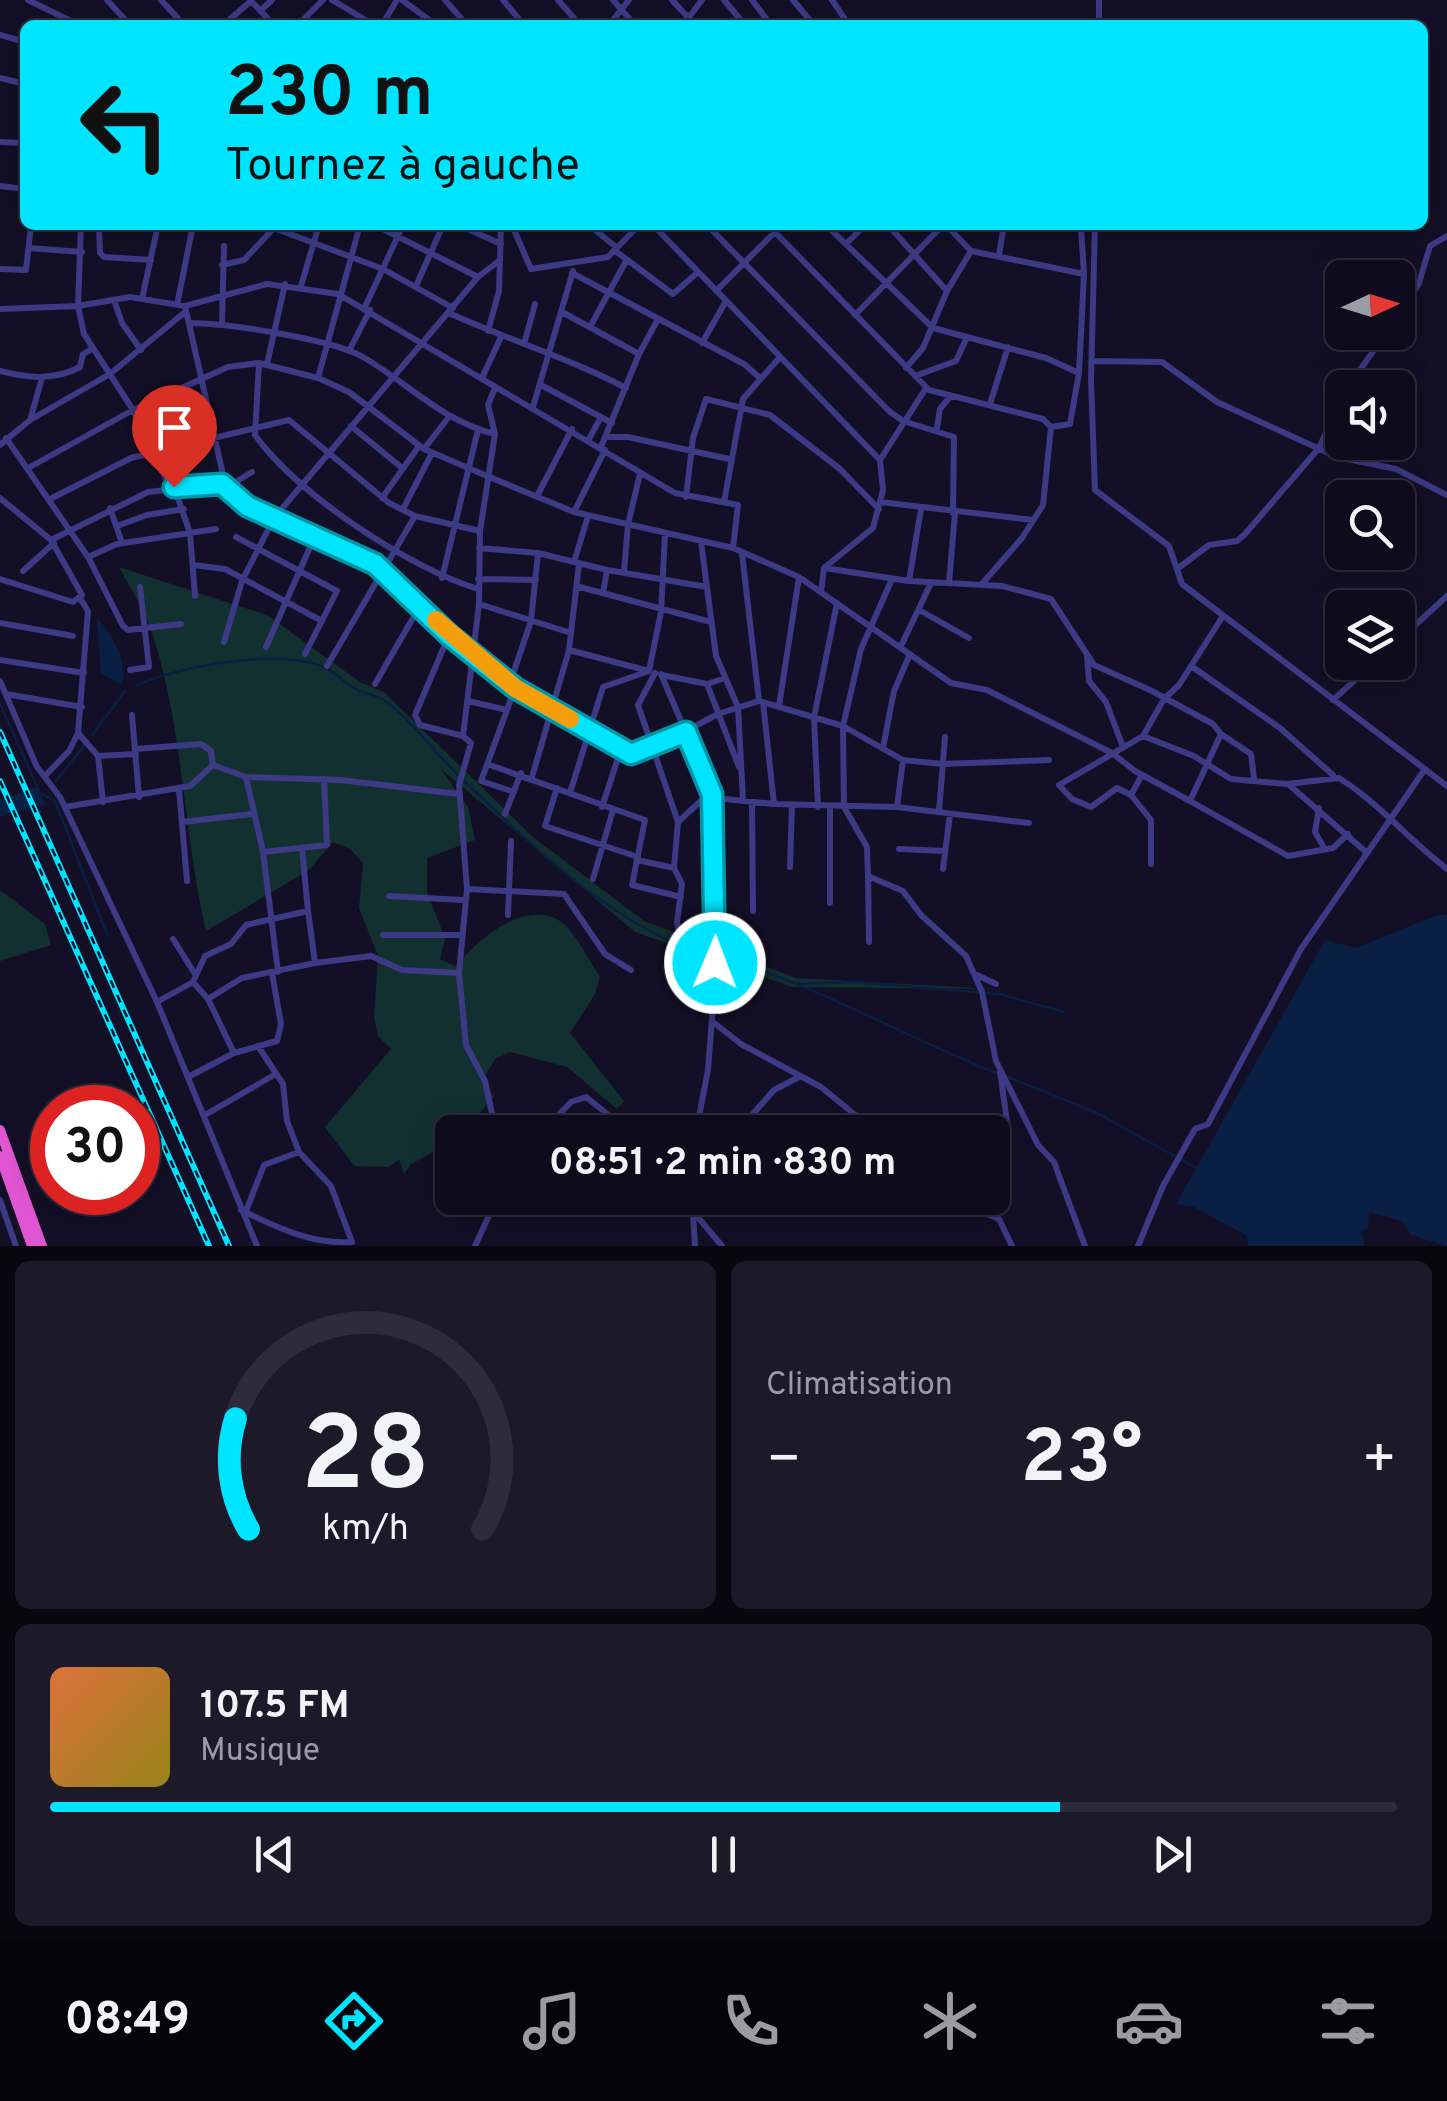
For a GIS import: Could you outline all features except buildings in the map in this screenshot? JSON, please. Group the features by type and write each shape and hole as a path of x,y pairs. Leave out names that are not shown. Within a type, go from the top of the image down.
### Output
{"highway":[{"path":"0,1130 42,1246"},
{"path":"0,1156 32,1246"}],"street":[{"path":"28,0 69,20"},
{"path":"107,0 125,20"},
{"path":"162,0 180,20"},
{"path":"228,20 250,0 269,20"},
{"path":"260,10 272,0"},
{"path":"303,0 312,10"},
{"path":"303,20 322,0"},
{"path":"332,0 366,20"},
{"path":"400,0 429,20"},
{"path":"445,0 463,20"},
{"path":"558,0 576,20"},
{"path":"612,0 630,20"},
{"path":"612,20 629,0"},
{"path":"687,20 702,0"},
{"path":"724,0 741,20"},
{"path":"793,0 810,20"},
{"path":"507,2 520,20"},
{"path":"514,20 516,16"},
{"path":"0,269 26,270 31,230"},
{"path":"82,230 78,306 92,349 133,410 184,509 190,532 195,596"},
{"path":"99,230 100,253 104,257 152,260"},
{"path":"142,299 157,230"},
{"path":"193,230 182,308 202,376 224,486 247,506 385,571 449,635 512,686 634,754 654,748 718,714 761,702 844,726 903,760 942,764 1048,760"},
{"path":"222,265 244,260 271,230"},
{"path":"280,230 383,269 488,331 550,352 626,388"},
{"path":"301,286 317,230"},
{"path":"318,378 359,230"},
{"path":"385,230 478,277"},
{"path":"349,351 401,230"},
{"path":"416,286 441,230"},
{"path":"470,230 501,244"},
{"path":"488,331 500,291 501,230"},
{"path":"514,230 531,269 608,258 634,230"},
{"path":"594,230 626,261 673,294 698,272"},
{"path":"658,230 880,460 884,471 880,506 871,532 824,568 820,592"},
{"path":"712,230 889,412 906,422 937,428 956,440 949,583"},
{"path":"831,230 933,328 1008,346 1079,372"},
{"path":"846,244 860,230"},
{"path":"893,230 947,291"},
{"path":"855,315 939,230"},
{"path":"949,230 971,250 1084,274"},
{"path":"998,255 1003,230"},
{"path":"716,291 775,232 926,388 949,398 990,404 1043,420 1051,427 1064,427 1073,420 1079,372 1084,274 1081,230"},
{"path":"1095,230 1092,486 1104,500 1170,546 1182,584 1447,786"},
{"path":"1415,290 1430,246 1447,236"},
{"path":"222,323 224,246"},
{"path":"29,248 82,252"},
{"path":"906,368 933,328 947,291 971,250"},
{"path":"224,642 242,581 274,518 478,277 500,260"},
{"path":"590,328 626,261"},
{"path":"534,408 572,273 580,262"},
{"path":"572,273 760,378"},
{"path":"285,284 274,336 263,364 254,430 300,484 442,578 478,589"},
{"path":"4,440 30,420 110,374 142,350 182,308 224,292 285,284 301,286 338,294 368,309 495,388 589,439 640,474 686,497 738,506 733,548"},
{"path":"0,310 142,299 182,308"},
{"path":"114,300 122,324 142,350"},
{"path":"702,343 726,301"},
{"path":"524,344 535,304"},
{"path":"562,312 638,354"},
{"path":"574,512 638,354 657,321"},
{"path":"189,323 222,323 349,351 448,418 495,434"},
{"path":"482,378 502,336"},
{"path":"914,376 956,361 968,337"},
{"path":"990,404 1008,346"},
{"path":"0,371 42,378 76,370 82,354 92,349"},
{"path":"724,502 740,408 780,357"},
{"path":"1092,360 1164,362 1218,402 1318,448 1396,468 1447,495"},
{"path":"30,467 202,376 263,364 318,378 367,407 421,447 467,468 574,512 733,548 800,578 955,684 987,690 1112,752 1142,776 1288,856 1336,846 1348,834"},
{"path":"30,420 42,378"},
{"path":"541,385 612,423"},
{"path":"463,736 480,604 480,531 495,434 488,405 495,388"},
{"path":"880,460 926,388"},
{"path":"937,428 940,410 949,398"},
{"path":"686,497 691,451 704,400 767,414 840,469 880,506 1034,520"},
{"path":"589,439 600,417"},
{"path":"382,498 402,468 448,418"},
{"path":"50,499 112,466 155,450 289,420 382,498 402,510 480,531"},
{"path":"351,426 402,468"},
{"path":"982,584 1034,520 1044,500 1045,451 1051,427"},
{"path":"0,428 4,440 30,467 88,557 123,626 145,629 181,624"},
{"path":"537,496 572,429"},
{"path":"442,578 478,430"},
{"path":"1176,570 1205,547 1237,541 1245,534 1318,448 1325,433"},
{"path":"606,437 729,459"},
{"path":"402,510 432,453"},
{"path":"23,571 69,528 110,508 172,487 224,486 252,472"},
{"path":"624,572 628,524 640,474"},
{"path":"0,498 52,542 82,591 73,602 0,579"},
{"path":"110,508 122,543"},
{"path":"116,526 147,515 184,509"},
{"path":"909,581 921,509"},
{"path":"327,666 398,552 415,516"},
{"path":"532,777 569,650 576,563 588,516"},
{"path":"88,557 122,543 216,529"},
{"path":"665,534 655,673 638,706 678,822 674,868 682,884 677,925 685,967 714,993"},
{"path":"266,647 314,536"},
{"path":"236,537 337,592 306,654"},
{"path":"700,541 711,622 725,678 738,707 742,774 748,801 753,911"},
{"path":"480,548 538,553 607,570 707,587"},
{"path":"742,551 774,804"},
{"path":"514,792 480,782 507,710 531,621 538,553"},
{"path":"194,565 225,568 242,581 322,621"},
{"path":"824,568 909,581 982,584 1051,600 1100,669 1214,725 1250,754 1254,779"},
{"path":"603,593 607,570"},
{"path":"478,578 536,580"},
{"path":"779,706 800,578"},
{"path":"869,942 867,847 844,807 844,726 870,624 892,579"},
{"path":"900,646 932,582"},
{"path":"576,586 661,612 711,622"},
{"path":"130,670 149,667 140,587"},
{"path":"1415,625 1447,596"},
{"path":"45,776 69,751 78,732 88,611 80,598"},
{"path":"818,807 814,716 837,603"},
{"path":"375,684 421,604"},
{"path":"480,604 571,633"},
{"path":"919,610 969,638"},
{"path":"1152,864 1150,820 1131,796 1115,788 1091,806 1074,800 1059,786 1143,736 1164,698 1191,666 1223,616"},
{"path":"0,623 72,636"},
{"path":"449,635 416,720 463,736 471,743 459,790 466,888 459,973 466,1045 485,1081 492,1115"},
{"path":"569,650 707,684 725,678"},
{"path":"882,748 894,691 910,654"},
{"path":"1087,654 1087,678 1106,702 1123,747"},
{"path":"0,660 84,672"},
{"path":"1191,666 1280,728 1334,776 1376,804 1388,820 1447,869"},
{"path":"570,793 606,684 655,673"},
{"path":"655,673 712,794 714,993 698,1115"},
{"path":"1334,700 1355,680"},
{"path":"0,682 45,776 65,806 158,1002 257,1246"},
{"path":"707,684 742,774"},
{"path":"6,694 82,707"},
{"path":"468,701 507,710"},
{"path":"132,715 139,797"},
{"path":"78,732 98,756 102,802"},
{"path":"1190,801 1221,734"},
{"path":"1143,736 1231,779 1286,784 1334,776"},
{"path":"938,812 944,738"},
{"path":"98,756 207,745 213,765"},
{"path":"602,807 621,749"},
{"path":"898,807 903,760"},
{"path":"487,764 646,820 632,885 681,897"},
{"path":"213,765 246,777 459,790"},
{"path":"65,806 179,789 199,781 213,765"},
{"path":"1138,1246 1195,1129 1208,1124 1302,950 1425,769"},
{"path":"505,814 521,773"},
{"path":"1131,796 1142,776"},
{"path":"188,1077 234,1053 278,1041 281,1024 263,852 246,777"},
{"path":"263,852 327,846 324,780"},
{"path":"1286,784 1319,807 1366,852"},
{"path":"557,788 545,826 674,868"},
{"path":"179,789 187,881"},
{"path":"712,794 792,806 898,807 1029,823"},
{"path":"678,822 712,794"},
{"path":"790,867 792,806"},
{"path":"830,807 830,904"},
{"path":"1319,807 1315,832 1323,846"},
{"path":"593,879 613,810"},
{"path":"182,822 252,814"},
{"path":"943,868 950,814"},
{"path":"508,916 511,841"},
{"path":"302,848 314,963"},
{"path":"899,849 945,850"},
{"path":"868,876 886,880 906,894 920,916 962,950 976,975 999,1067 1006,1115"},
{"path":"466,888 564,894 606,954 631,970"},
{"path":"389,896 463,900"},
{"path":"158,1002 194,979 205,956 231,944 246,925 308,912"},
{"path":"383,935 460,935"},
{"path":"173,939 234,1053"},
{"path":"208,1000 242,978 370,956 402,970 459,973"},
{"path":"976,975 996,984"},
{"path":"712,1022 800,1076 853,1115"},
{"path":"244,1211 271,1226 314,1240 351,1243 348,1223 331,1186 300,1152 287,1120 282,1084 258,1046"},
{"path":"999,1067 1038,1145 1054,1162 1086,1246"},
{"path":"204,1115 274,1076"},
{"path":"752,1115 774,1090 800,1076"},
{"path":"558,1115 571,1102 586,1097 609,1115"},
{"path":"244,1211 264,1165 300,1152"},
{"path":"0,1200 16,1246"},
{"path":"4,1219 20,1212"},
{"path":"474,1246 489,1215"},
{"path":"695,1215 695,1246"},
{"path":"696,1215 722,1246"},
{"path":"989,1215 998,1219 1012,1246"}],"green space":[{"path":"119,567 267,615 360,682 384,692 533,837 644,921 796,978 994,989 792,987 635,932 440,768 468,807 475,840 427,858 427,892 445,938 440,959 457,967 490,933 520,917 550,916 564,924 600,977 595,994 570,1033 624,1101 617,1109 567,1067 510,1052 495,1059 482,1081 494,1097 478,1115 435,1115 435,1151 411,1164 404,1174 399,1159 389,1167 354,1166 325,1127 391,1049 378,1036 374,1017 378,956 359,908 363,863 350,849 333,842 309,870 206,931 171,709 146,618"},
{"path":"0,890 45,924 51,945 0,961"}],"water":[{"path":"97,618 118,649 122,685 101,673"},
{"path":"36,787 46,804 0,817 0,800"},
{"path":"1437,915 1447,915 1447,1246 1411,1235 1402,1221 1369,1212 1368,1229 1361,1230 1365,1246 1248,1246 1247,1236 1194,1207 1176,1204 1325,940 1356,948"}],"waterway":[{"path":"137,685 179,671 256,659 324,667 395,709 465,782 565,872 619,913 677,944"},
{"path":"92,735 125,691"},
{"path":"0,704 40,793 55,801 107,934"},
{"path":"56,781 84,746"},
{"path":"684,946 710,954"},
{"path":"718,956 789,981 996,1073"},
{"path":"799,984 855,982 999,994 1064,1012"},
{"path":"1008,1077 1097,1113 1196,1168"}],"railway":[{"path":"0,732 229,1246"},
{"path":"0,781 209,1246"}],"slow traffic":[{"path":"436,620 515,688 570,719"}],"route":[{"path":"174,487 222,484 247,506 369,560 421,604 449,635 515,688 631,754 686,732 712,794 715,963"}]}
